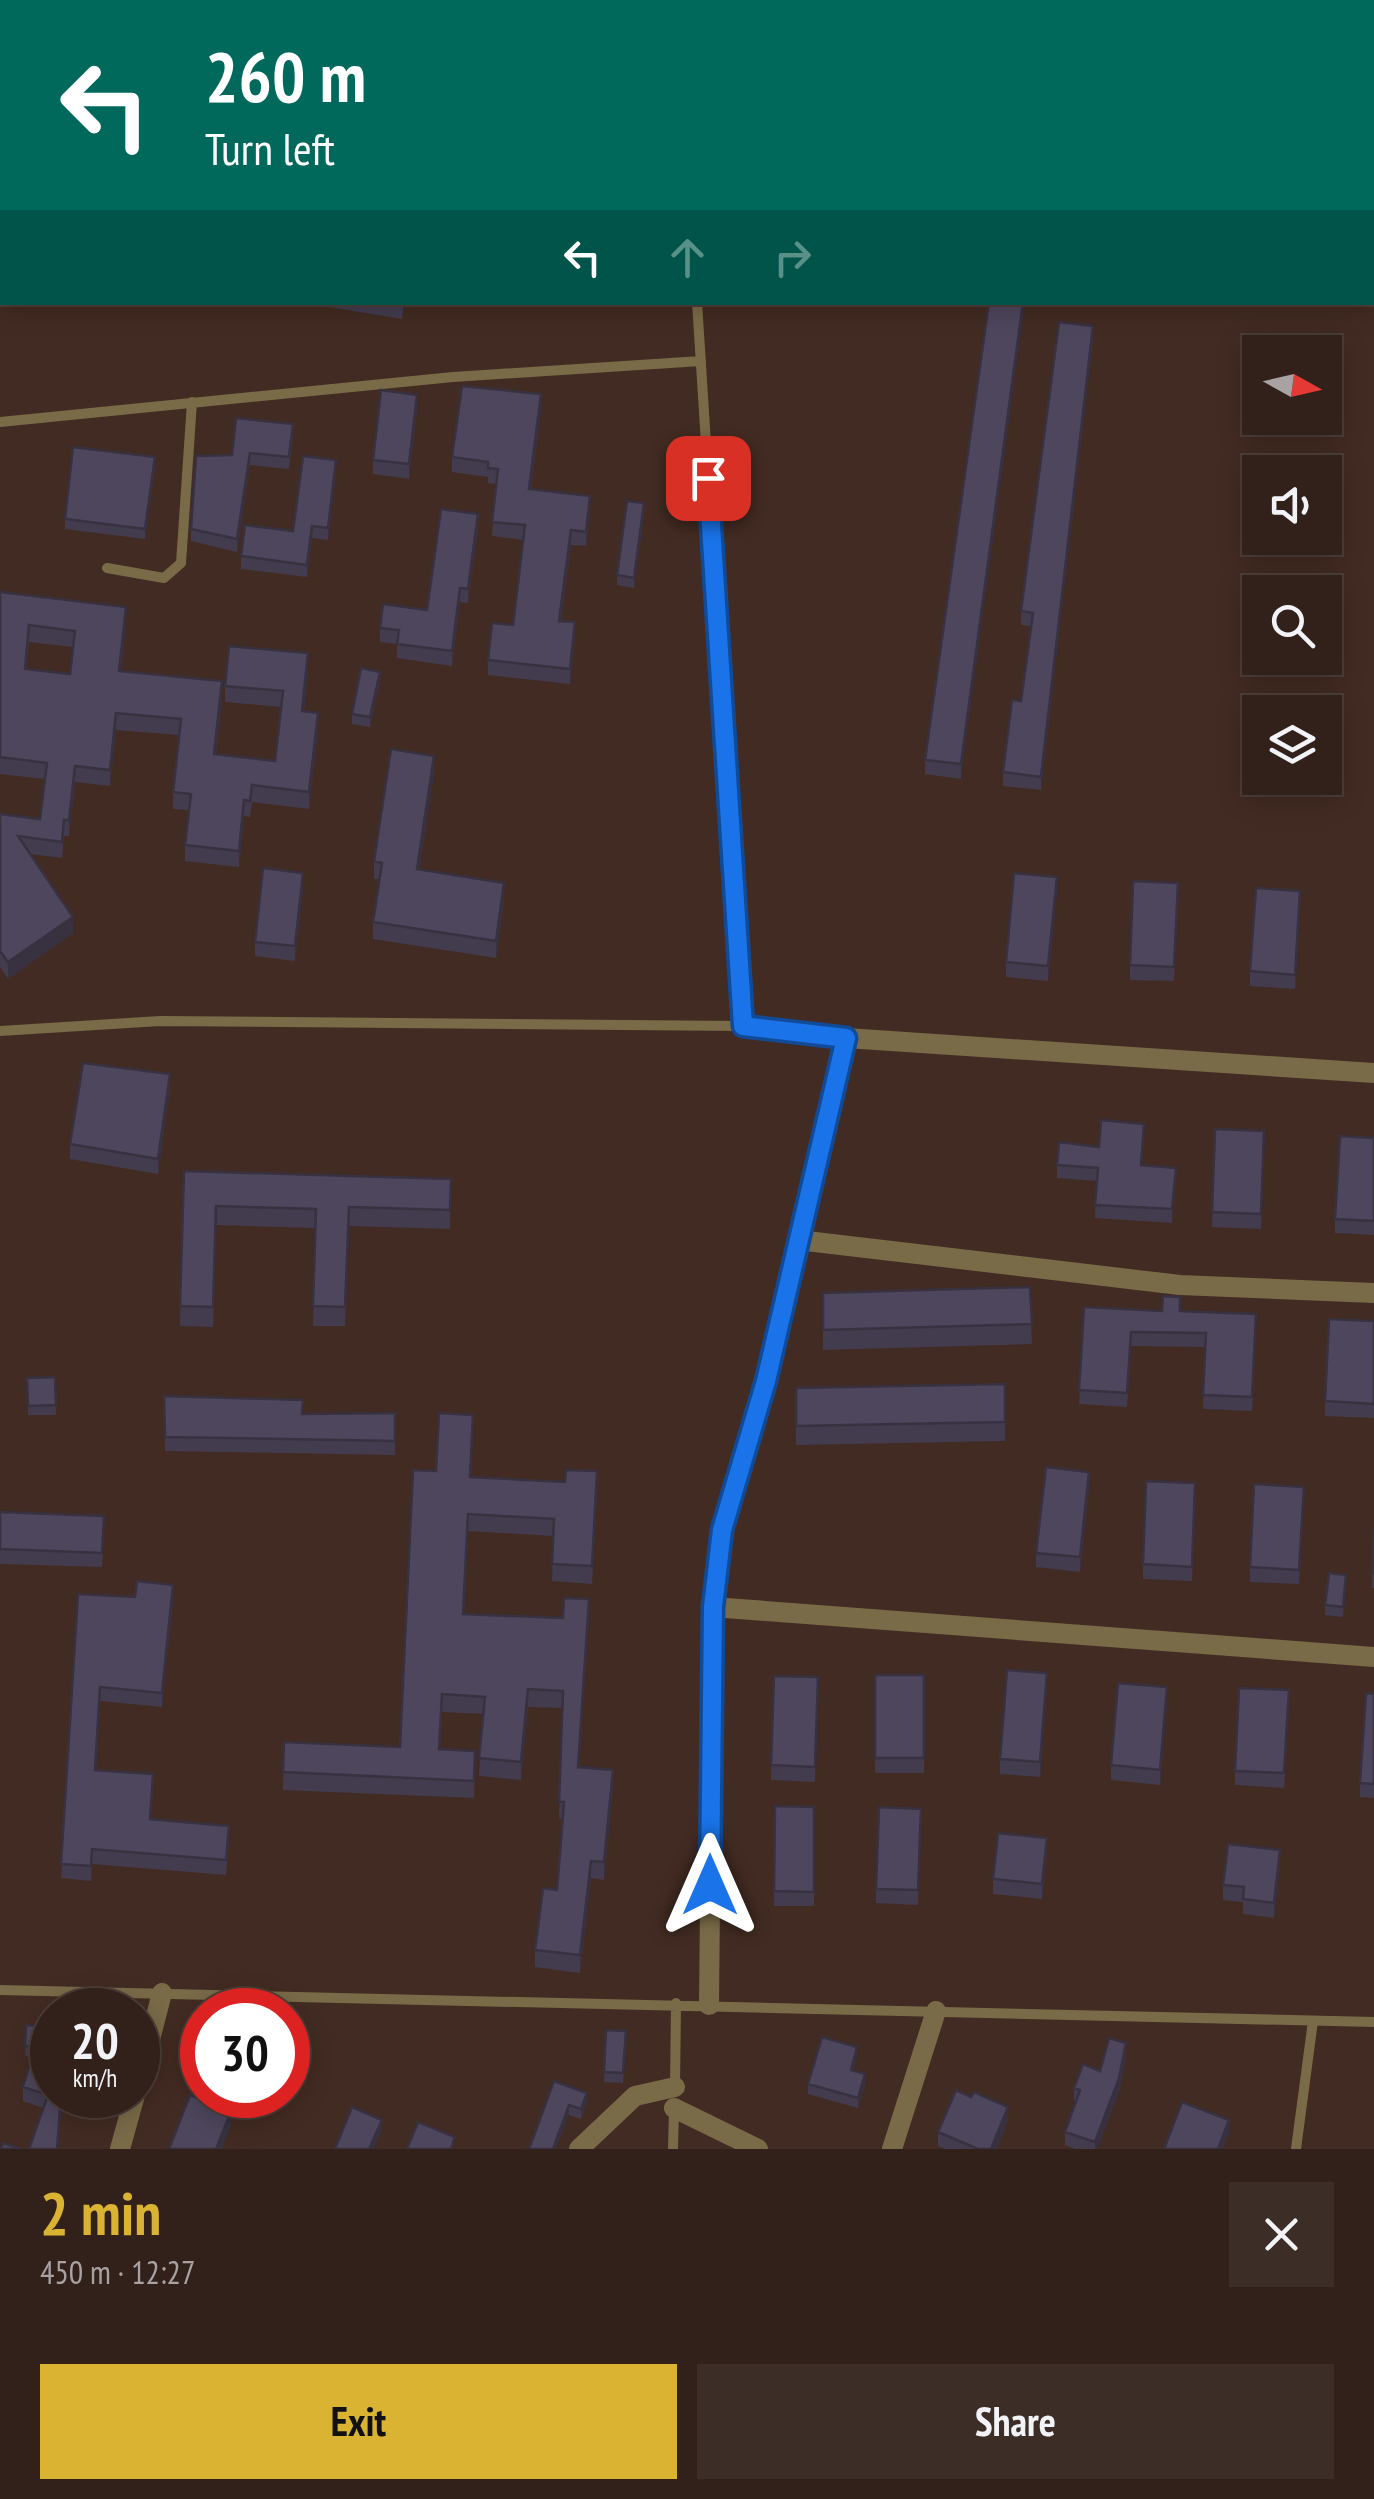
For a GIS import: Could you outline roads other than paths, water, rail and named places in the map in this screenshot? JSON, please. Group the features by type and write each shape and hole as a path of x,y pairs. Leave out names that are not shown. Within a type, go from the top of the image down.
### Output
{"street":[{"path":"743,1026 846,1038 1374,1073"},
{"path":"710,2004 713,1607 722,1530 766,1381 846,1038"},
{"path":"798,1240 1180,1285 1374,1294"},
{"path":"713,1607 1374,1658"},
{"path":"160,2001 162,1993"},
{"path":"892,2149 936,2011"},
{"path":"580,2149 636,2096 674,2098 758,2149"},
{"path":"120,2149 129,2118"}],"lane":[{"path":"0,1031 160,1021 743,1026 697,305"},
{"path":"0,422 453,377 701,361"},
{"path":"107,568 164,578 181,563 192,402"},
{"path":"0,1990 1374,2022"},
{"path":"673,2149 676,2003"},
{"path":"1296,2149 1314,2021"}]}
